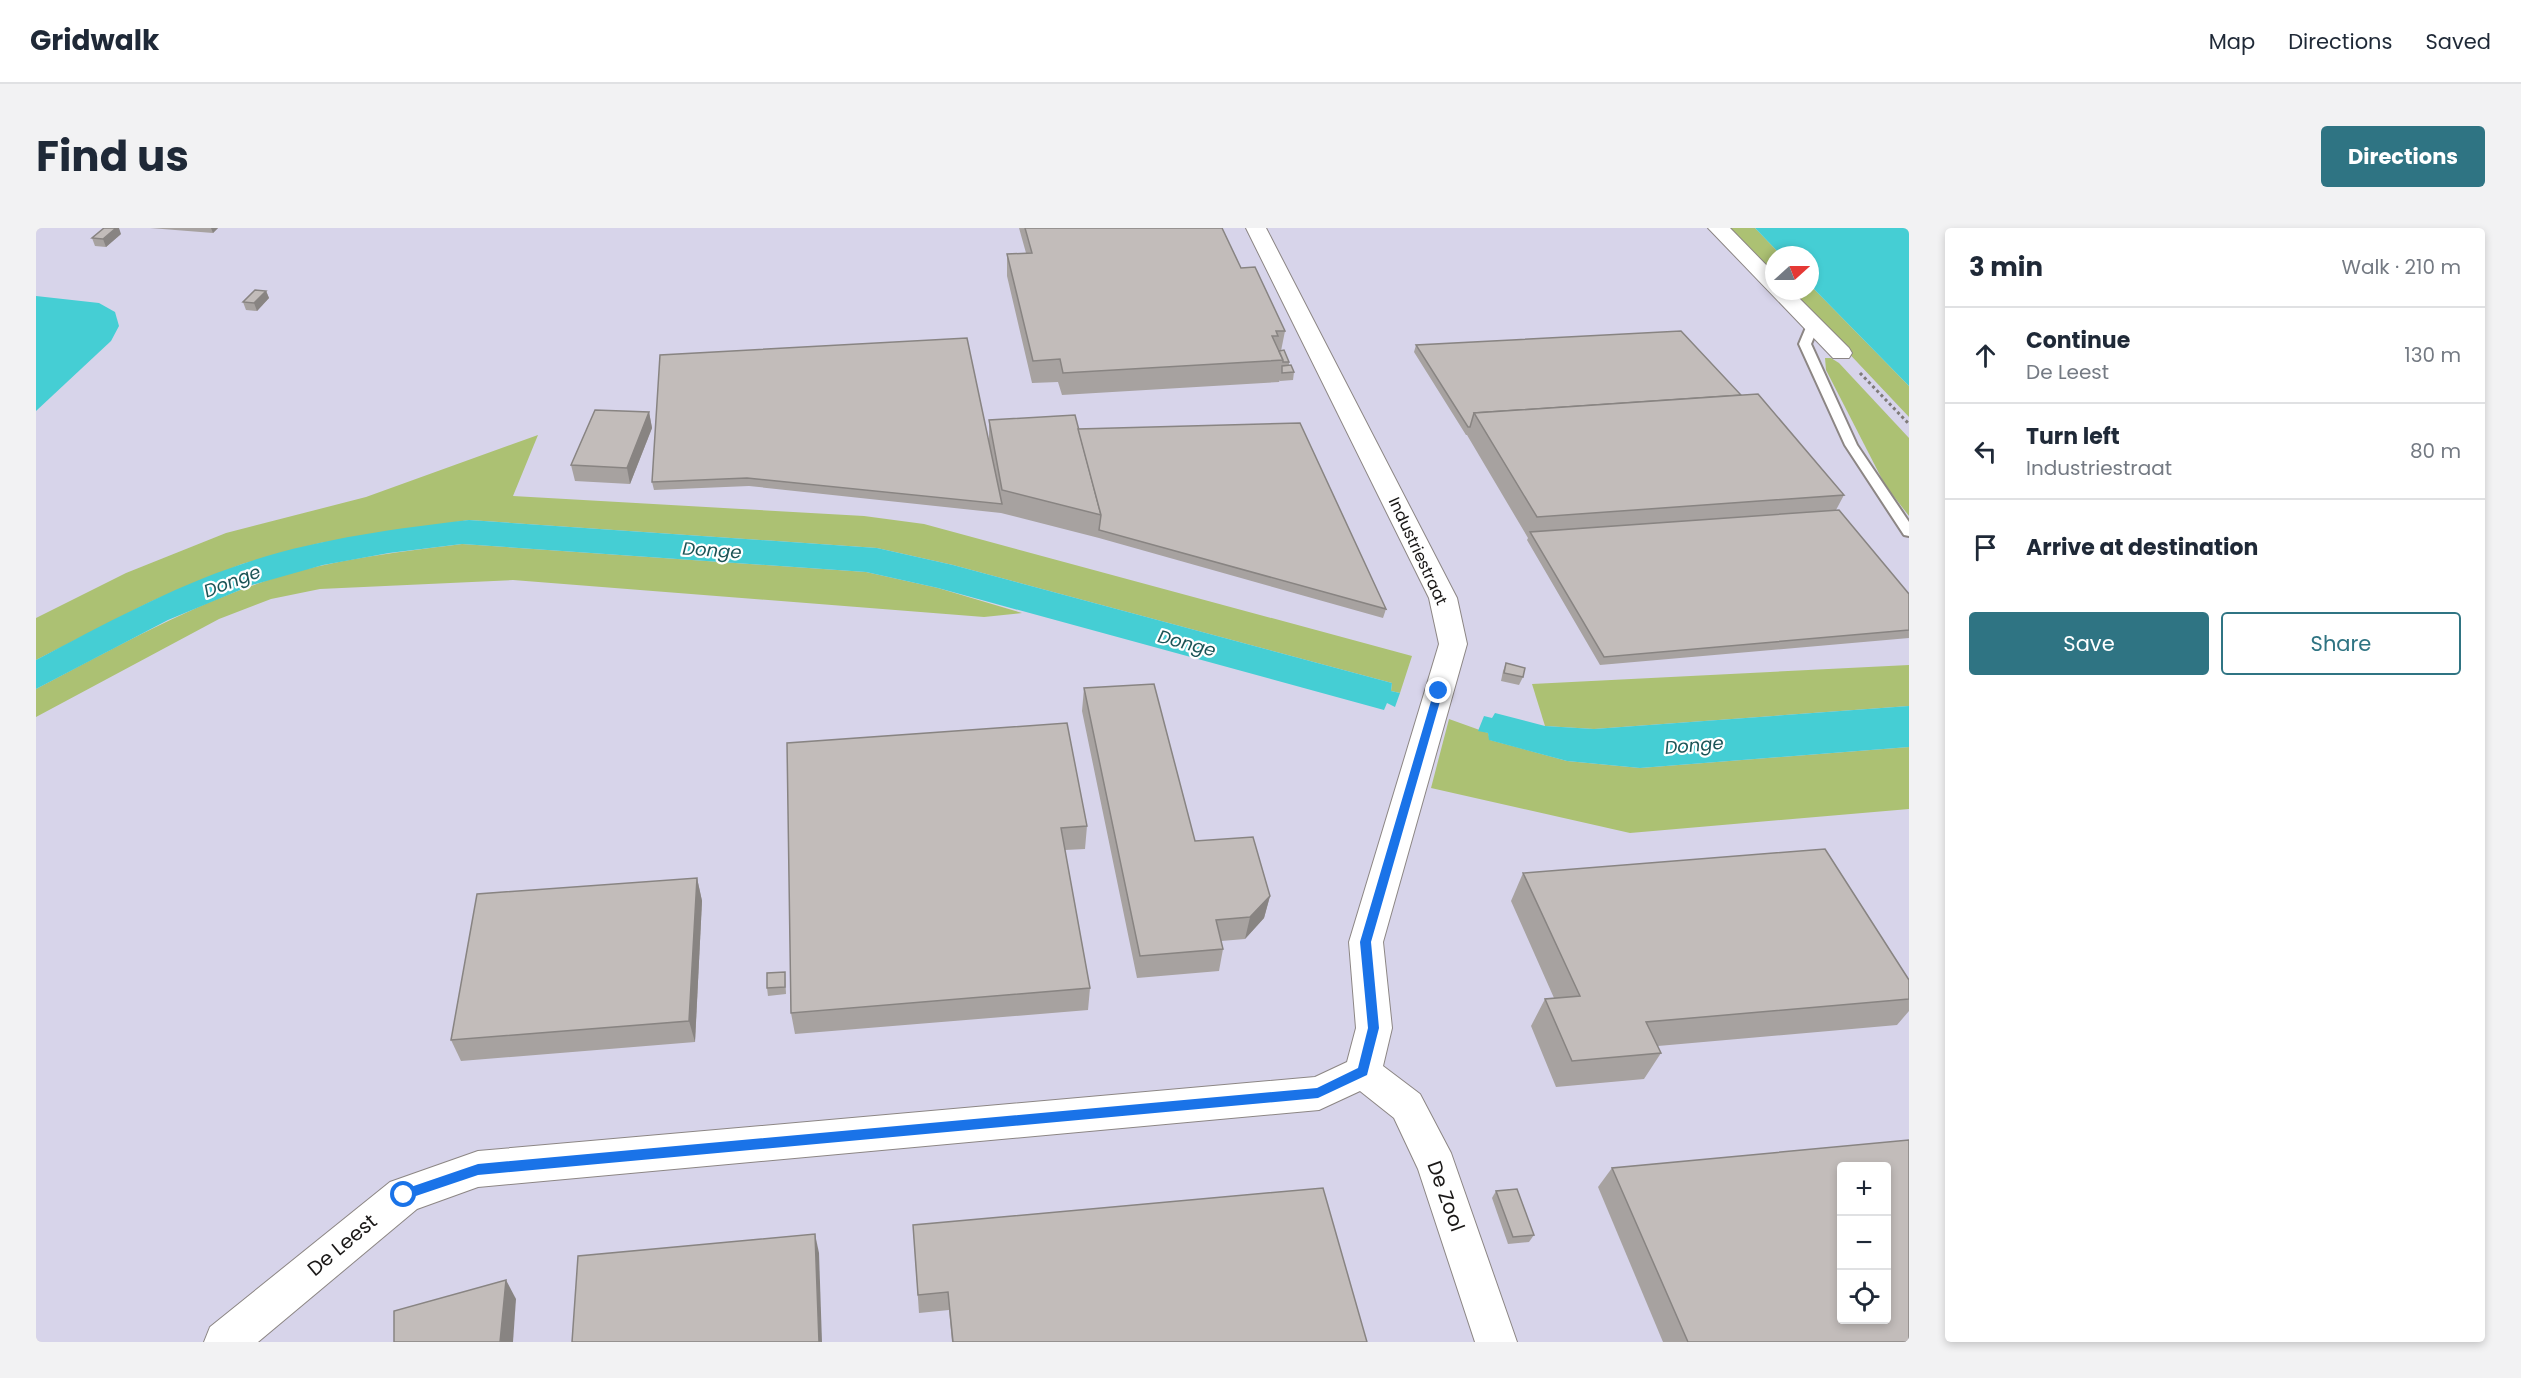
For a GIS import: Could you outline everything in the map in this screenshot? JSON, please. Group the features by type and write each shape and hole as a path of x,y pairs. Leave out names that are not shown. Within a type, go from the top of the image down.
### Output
{"street":[{"name":"Industriestraat","path":"1256,228 1443,598 1453,644 1366,942 1374,1028 1363,1072"},
{"path":"1718,228 1765,276"},
{"path":"1789,300 1841,353"},
{"name":"De Leest","path":"225,1342 404,1195 478,1169 1318,1093 1363,1072"},
{"name":"De Zool","path":"1363,1072 1407,1106 1437,1166 1496,1342"}],"lane":[{"path":"1813,324 1805,344 1851,445 1909,532"}],"path":[{"path":"1841,353 1909,424"}],"shaded area":[{"path":"36,228 1744,228 1765,272 1765,300 1785,300 1909,400 1909,1342 36,1342"}],"green space":[{"path":"1730,228 1755,228 1772,246 1765,246 1765,265"},
{"path":"1819,294 1909,386 1909,417 1798,300 1819,300"},
{"path":"1825,358 1831,358 1839,363 1909,438 1909,516 1885,485 1826,370"},
{"path":"538,435 513,496 864,516 924,524 1412,656 1400,693 1391,691 1392,683 953,565 877,548 469,520 320,543 242,564 152,601 36,660 36,618 126,573 226,533 366,497"},
{"path":"462,544 866,572 938,588 1022,613 984,617 513,580 320,589 271,599 219,619 36,717 36,689 142,634 223,597 276,577 328,564"},
{"path":"1909,665 1909,706 1594,729 1545,726 1532,684"},
{"path":"1449,719 1488,733 1490,740 1567,761 1640,768 1909,747 1909,809 1630,833 1431,788"}],"water":[{"path":"1755,228 1909,228 1909,386 1819,294 1819,246 1772,246"},
{"path":"36,296 99,303 115,312 119,326 111,341 36,411"},
{"name":"Donge","path":"469,520 877,548 953,565 1392,683 1391,691 1400,693 1395,707 1387,703 1384,710 938,588 866,572 462,544 389,553 323,565 252,585 168,620 36,689 36,660 189,584 270,555 326,541"},
{"name":"Donge","path":"1909,706 1909,747 1640,768 1567,761 1489,740 1488,733 1478,731 1484,716 1492,718 1495,713 1545,726 1594,729"}],"building":[{"path":"104,228 116,228 103,239 92,238"},
{"path":"1025,228 1222,228 1241,268 1255,267 1285,331 1276,331 1278,336 1272,336 1283,360 1063,373 1060,359 1033,361 1007,254 1032,253"},
{"path":"255,290 266,291 254,303 243,302"},
{"path":"1681,331 1741,395 1474,413 1470,427 1468,427 1416,345"},
{"path":"967,338 1002,504 747,478 652,482 660,355"},
{"path":"1284,350 1289,362 1283,362 1279,351"},
{"path":"1291,365 1294,372 1282,373 1282,366"},
{"path":"1758,394 1844,495 1537,517 1474,413"},
{"path":"595,410 649,412 627,468 571,465"},
{"path":"1075,415 1101,515 1002,490 989,420"},
{"path":"1300,423 1386,609 1099,530 1101,515 1078,429"},
{"path":"1839,510 1909,594 1909,630 1604,657 1530,532"},
{"path":"1506,663 1525,668 1523,677 1504,673"},
{"path":"1154,684 1195,841 1253,837 1270,896 1250,917 1216,920 1223,949 1140,956 1084,688"},
{"path":"1067,723 1087,826 1061,828 1090,988 791,1013 787,743"},
{"path":"1825,849 1909,980 1909,999 1646,1022 1661,1053 1572,1061 1545,999 1580,996 1523,873"},
{"path":"697,878 689,1021 451,1040 477,894"},
{"path":"785,972 785,987 767,988 767,973"},
{"path":"1909,1140 1909,1342 1688,1342 1612,1168"},
{"path":"1323,1188 1367,1342 953,1342 948,1292 918,1295 913,1225"},
{"path":"1517,1189 1534,1235 1513,1237 1496,1191"},
{"path":"815,1234 819,1342 572,1342 578,1256"},
{"path":"506,1280 500,1342 394,1342 394,1311"}],"route":[{"path":"404,1195 478,1169 1318,1093 1363,1072 1374,1028 1366,942 1439,691"}]}
